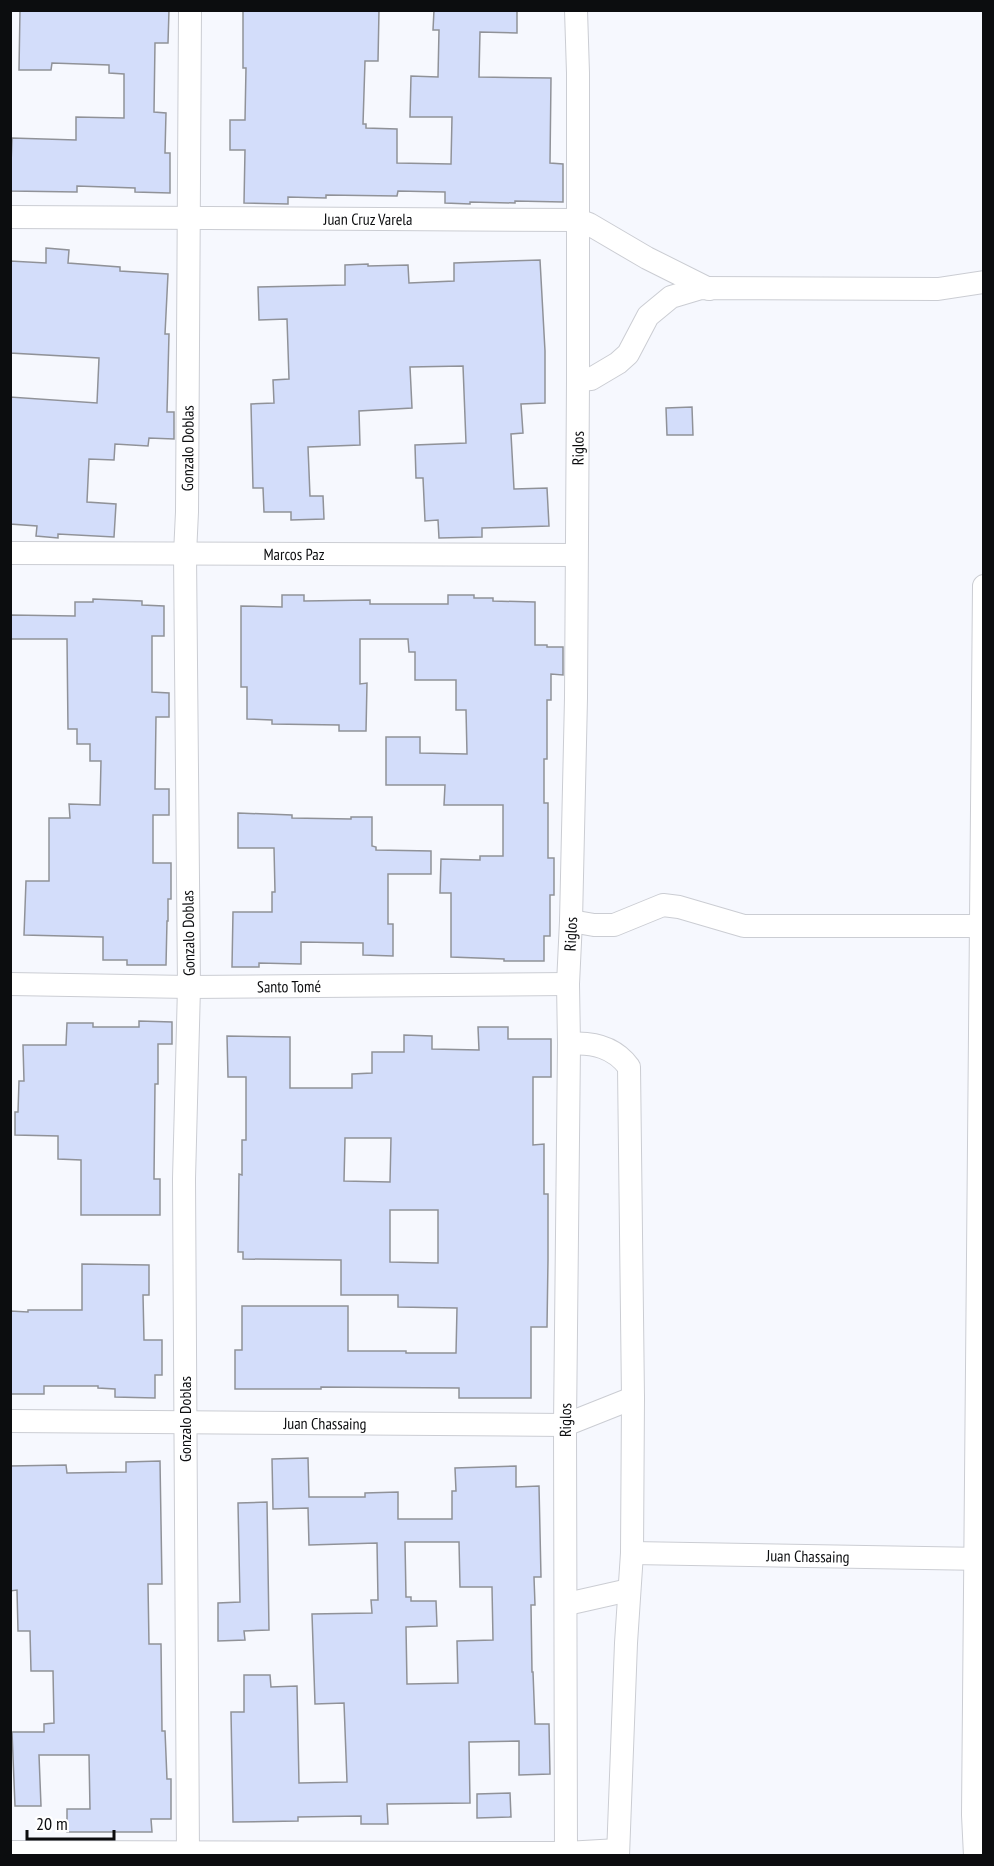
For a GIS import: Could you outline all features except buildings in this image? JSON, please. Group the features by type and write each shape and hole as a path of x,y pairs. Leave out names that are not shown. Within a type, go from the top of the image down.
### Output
{"street":[{"name":"Gonzalo Doblas","path":"188,1854 184,1179 189,987 185,554 190,217 190,10"},
{"name":"Riglos","path":"566,1854 568,984 572,921 576,698 578,380 576,10"},
{"name":"Juan Cruz Varela","path":"10,217 578,220 709,289"},
{"path":"578,380 591,379 618,363 628,354 648,316 670,297 701,288 938,289 984,282"},
{"name":"Marcos Paz","path":"10,553 576,555"},
{"path":"975,1856 973,1815 980,1559 984,586"},
{"path":"572,921 594,926 614,925 663,905 679,907 744,926 982,926"},
{"name":"Santo Tomé","path":"10,984 189,987 568,984"},
{"path":"10,1852 618,1853 632,1553 633,1398 628,1067 623,1059 613,1051 586,1042 569,1044"},
{"name":"Juan Chassaing","path":"10,1421 566,1425 633,1398"},
{"name":"Juan Chassaing","path":"632,1553 980,1559"},
{"path":"567,1604 629,1590"}]}
